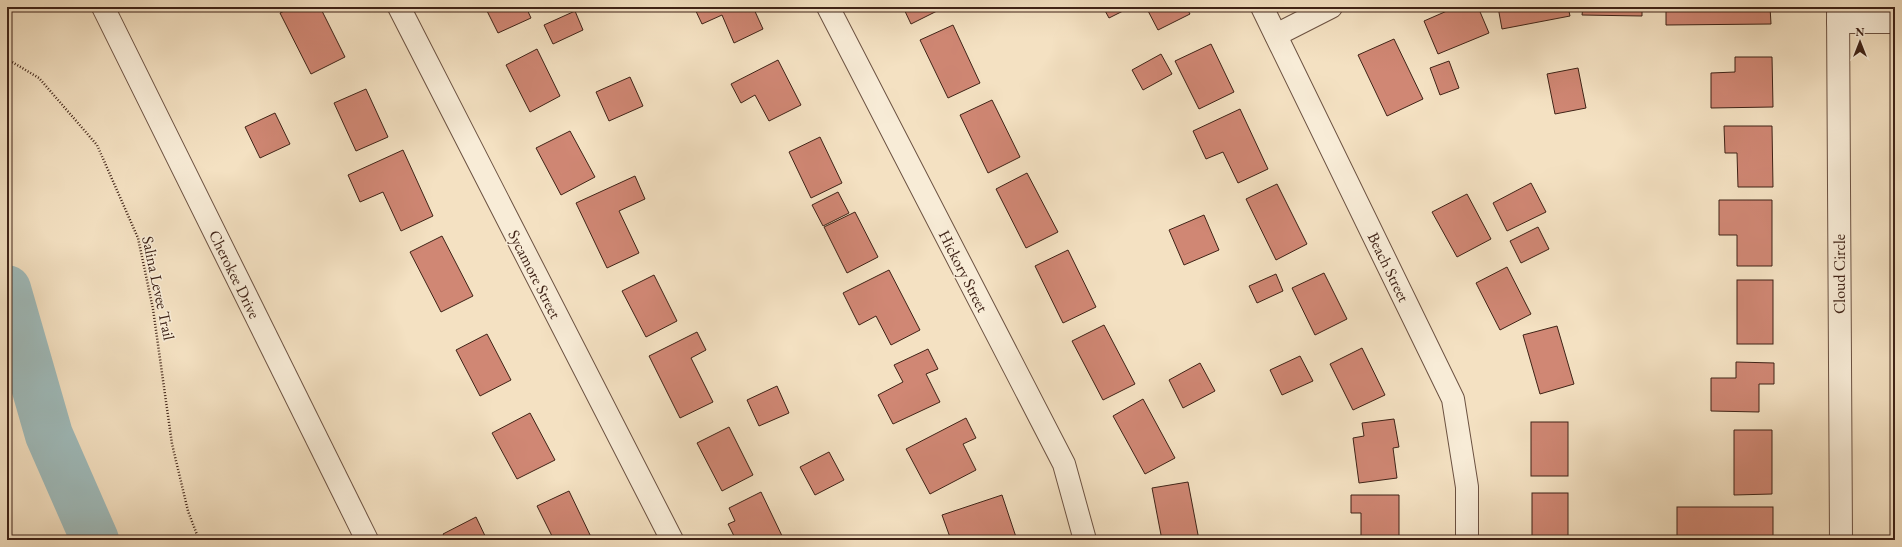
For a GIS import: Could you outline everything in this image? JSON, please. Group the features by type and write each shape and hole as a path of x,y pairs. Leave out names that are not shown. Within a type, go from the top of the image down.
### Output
{"street":[{"name":"Cherokee Drive","path":"103,7 367,540"},
{"name":"Sycamore Street","path":"399,7 672,540"},
{"name":"Hickory Street","path":"828,7 1064,464 1085,540"},
{"name":"Beach Street","path":"1262,7 1453,399 1467,487 1467,540"},
{"path":"1276,35 1331,7"},
{"path":"1838,14 1895,22"},
{"name":"Cloud Circle","path":"1838,14 1841,540"}],"path":[{"name":"Salina Levee Trail","path":"7,59 39,78 97,145 138,238 153,308 172,444 188,511 199,540"}],"building":[{"path":"293,7 320,7 345,57 311,74 280,13"},
{"path":"485,7 526,7 531,18 498,33"},
{"path":"694,7 753,7 763,29 734,43 722,15 702,24"},
{"path":"903,7 943,7 943,8 911,24"},
{"path":"1103,7 1131,7 1109,18"},
{"path":"1146,7 1186,7 1190,14 1158,30"},
{"path":"1456,7 1478,7 1489,33 1438,54 1424,21"},
{"path":"1498,7 1568,7 1570,16 1502,29"},
{"path":"1583,7 1642,7 1642,16 1582,15"},
{"path":"1666,7 1770,7 1771,24 1666,25"},
{"path":"575,11 583,30 553,44 544,25"},
{"path":"953,25 980,83 948,98 920,40"},
{"path":"1394,39 1423,99 1387,116 1358,55"},
{"path":"1211,44 1234,92 1199,109 1175,61"},
{"path":"537,49 560,96 530,112 506,65"},
{"path":"1161,54 1172,74 1143,90 1132,70"},
{"path":"1735,57 1772,57 1773,107 1711,108 1711,73 1735,72"},
{"path":"778,60 801,105 769,121 755,95 741,103 731,84"},
{"path":"1449,61 1459,88 1440,95 1430,68"},
{"path":"1578,68 1586,108 1555,114 1547,74"},
{"path":"630,77 643,106 609,121 596,92"},
{"path":"366,89 388,137 356,151 334,103"},
{"path":"992,100 1020,157 988,173 960,115"},
{"path":"1240,109 1268,169 1238,183 1223,152 1206,159 1193,131"},
{"path":"275,113 290,144 260,158 245,127"},
{"path":"1724,126 1772,126 1773,187 1738,187 1737,153 1725,153"},
{"path":"570,131 595,177 561,195 536,148"},
{"path":"820,137 842,183 811,198 789,152"},
{"path":"403,150 433,216 401,231 383,192 360,202 348,175"},
{"path":"1027,173 1058,232 1026,248 996,189"},
{"path":"635,176 645,199 619,211 639,253 607,268 576,203"},
{"path":"1531,183 1546,212 1507,231 1493,203"},
{"path":"1277,184 1307,244 1276,260 1246,199"},
{"path":"838,192 849,213 823,226 812,205"},
{"path":"1467,194 1491,239 1457,257 1432,212"},
{"path":"1719,200 1772,200 1772,266 1737,266 1737,235 1719,235"},
{"path":"855,212 878,257 847,273 824,227"},
{"path":"1204,215 1219,250 1184,265 1169,230"},
{"path":"1538,227 1549,249 1521,263 1510,241"},
{"path":"442,236 473,296 441,312 410,252"},
{"path":"1068,250 1096,307 1063,323 1035,266"},
{"path":"1507,267 1531,314 1500,330 1476,283"},
{"path":"889,270 920,330 891,345 876,316 859,325 843,293"},
{"path":"1324,273 1347,319 1315,335 1292,288"},
{"path":"1276,274 1283,291 1257,303 1249,286"},
{"path":"654,275 677,321 646,337 622,291"},
{"path":"1737,280 1773,280 1773,344 1737,344"},
{"path":"1104,325 1135,384 1103,400 1072,341"},
{"path":"1557,326 1574,384 1540,394 1523,335"},
{"path":"697,332 706,350 691,358 713,402 680,418 649,356"},
{"path":"487,334 511,380 480,396 456,350"},
{"path":"1362,348 1385,395 1353,410 1330,364"},
{"path":"928,349 938,369 926,374 940,402 893,424 878,395 903,382 894,365"},
{"path":"1300,356 1313,381 1282,395 1270,370"},
{"path":"1736,362 1774,363 1774,384 1759,384 1759,412 1711,411 1711,378 1736,378"},
{"path":"1200,363 1215,391 1183,408 1169,380"},
{"path":"777,386 789,413 759,426 747,400"},
{"path":"1143,399 1175,458 1145,474 1113,416"},
{"path":"530,413 555,460 517,479 492,433"},
{"path":"966,418 976,438 963,444 976,470 930,494 906,449"},
{"path":"1394,419 1399,447 1393,448 1397,478 1359,483 1353,438 1364,436 1362,423"},
{"path":"1531,422 1568,422 1568,476 1531,476"},
{"path":"729,427 753,475 722,491 697,443"},
{"path":"1734,430 1772,430 1772,494 1734,495"},
{"path":"829,452 844,480 815,495 800,467"},
{"path":"1188,482 1199,540 1162,540 1152,488"},
{"path":"569,491 592,539 591,540 554,540 537,506"},
{"path":"761,492 784,540 736,540 728,524 735,521 729,508"},
{"path":"1532,493 1568,493 1568,540 1532,540"},
{"path":"1002,495 1017,540 982,540 981,537 971,540 951,540 942,515"},
{"path":"1351,495 1399,495 1399,540 1361,540 1361,513 1351,513"},
{"path":"1677,507 1773,507 1773,540 1677,540"},
{"path":"476,517 487,540 446,540 443,534"}],"waterway":[{"path":"7,289 49,435 95,540"}]}
